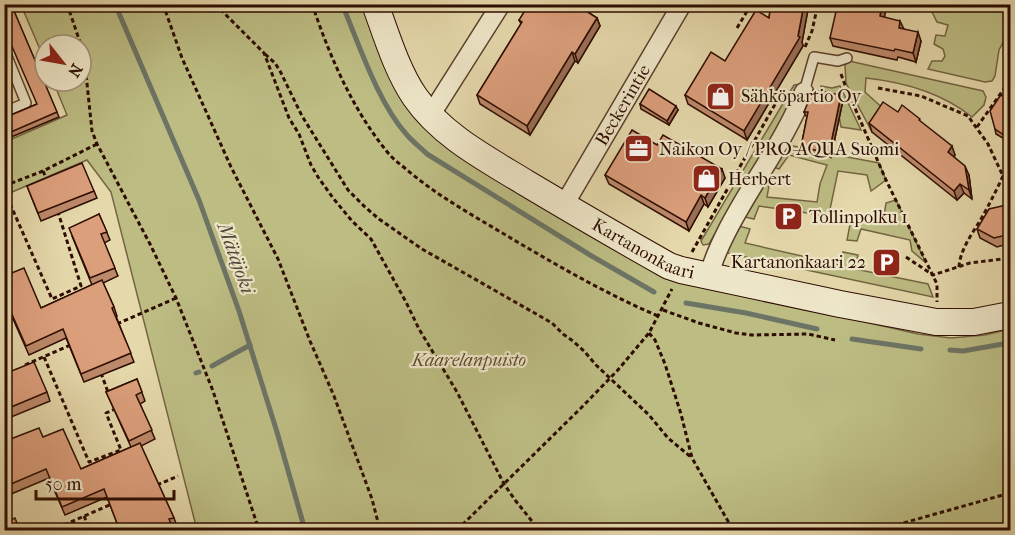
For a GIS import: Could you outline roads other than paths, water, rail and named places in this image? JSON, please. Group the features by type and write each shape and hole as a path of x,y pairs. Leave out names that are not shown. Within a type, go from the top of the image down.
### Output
{"street":[{"name":"Kartanonkaari","path":"375,4 406,82 414,97 430,116 453,136 480,154 669,266 840,304 936,322 975,322 1011,315"},
{"path":"430,116 501,4"},
{"name":"Beckerintie","path":"564,205 682,4"},
{"path":"709,275 715,255 733,219 795,115 796,87"}],"lane":[{"path":"4,112 26,103 6,55"},
{"path":"796,87 814,57 842,59"}],"waterway":[{"name":"Mätäjoki","path":"115,4 199,200 239,311 305,530"},
{"path":"342,4 378,90 397,122 414,143 427,154 654,292"},
{"path":"686,303 746,313 817,329"},
{"path":"852,339 921,349"},
{"path":"950,350 963,351 1003,344"},
{"path":"212,366 250,345"}],"place":[{"name":"Sähköpartio Oy","path":"720,96"},
{"name":"Naikon Oy / PRO-AQUA Suomi","path":"638,149"},
{"name":"Herbert","path":"707,179"},
{"name":"Tollinpolku 1","path":"788,217"},
{"name":"Kartanonkaari 22","path":"887,262"}],"park label":[{"name":"Kaarelanpuisto","path":"469,360"}]}
